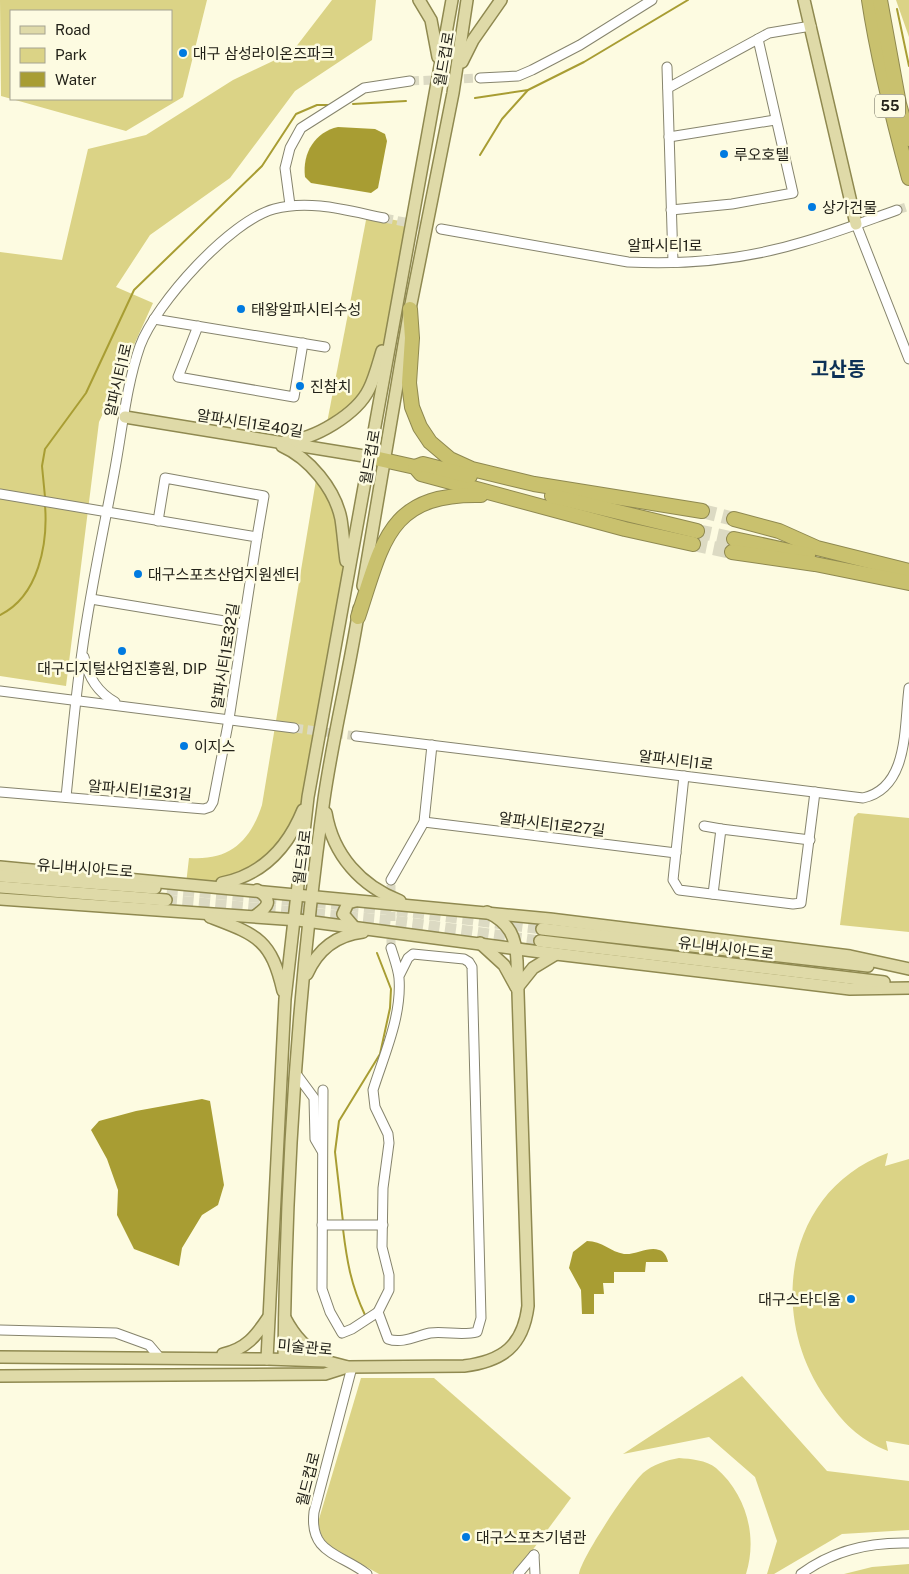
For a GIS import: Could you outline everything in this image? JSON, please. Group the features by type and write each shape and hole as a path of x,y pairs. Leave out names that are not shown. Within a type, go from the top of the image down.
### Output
{"highway":[{"name":"55","path":"869,0 909,139"},
{"name":"55","path":"880,0 879,31 891,113 909,178"},
{"path":"410,308 412,338 409,383 412,407 426,436 435,447 450,458 472,470 534,484 702,511"},
{"path":"370,457 415,467 423,464 695,538 499,495 421,474 415,467"},
{"path":"358,616 386,536 403,517 427,502 442,497 499,495"},
{"path":"734,519 779,531 860,566 909,583"},
{"path":"733,546 860,566 909,571"}],"main road":[{"path":"419,0 431,20 440,67"},
{"name":"월드컵로","path":"285,999 308,797 452,0"},
{"name":"월드컵로","path":"284,1360 284,1318 304,982 324,798 358,616 410,308 463,35 467,0"},
{"path":"456,72 473,40 501,0"},
{"path":"804,0 856,224"},
{"path":"448,18 455,14 463,35"},
{"path":"273,442 290,441 317,432 334,424 354,408 369,390 393,319"},
{"name":"알파시티1로40길","path":"125,417 370,457"},
{"path":"273,442 290,450 309,464 333,496 341,517 347,574"},
{"path":"199,885 235,880 256,871 268,862 293,833 308,797"},
{"path":"324,798 332,838 348,864 375,890 412,905"},
{"path":"0,867 487,912 850,956 909,970"},
{"name":"유니버시아드로","path":"0,876 167,894 0,887"},
{"path":"255,916 267,907 268,903 265,894 257,890"},
{"path":"0,899 310,921 556,954 850,989 909,987"},
{"path":"354,927 343,914 348,903 357,901"},
{"path":"350,1367 481,1364 495,1359 508,1350 526,1327 528,1306 516,948 512,934 502,919 487,912"},
{"path":"199,913 240,928 259,939 278,969 285,999 267,1359"},
{"name":"유니버시아드로","path":"542,929 909,970"},
{"path":"304,982 317,956 334,941 354,933 383,930"},
{"name":"유니버시아드로","path":"540,941 909,987"},
{"path":"480,943 504,965 517,988"},
{"path":"517,988 532,968 556,954"},
{"path":"185,1358 215,1356 237,1351 254,1339 268,1318"},
{"path":"284,1318 296,1337 307,1349 325,1362"},
{"name":"미술관로","path":"0,1357 267,1359 325,1362 350,1367"},
{"name":"미술관로","path":"0,1376 326,1374 350,1367"}],"street":[{"path":"480,78 518,76 532,70 580,45 652,0"},
{"path":"668,88 768,33 811,26"},
{"path":"671,210 732,204 793,193 758,39"},
{"path":"667,67 673,262"},
{"path":"290,205 285,168 290,148 301,128 364,88 410,81"},
{"path":"669,137 775,120"},
{"name":"알파시티1로","path":"75,699 90,599 136,361 141,345 154,319 176,288 219,245 253,218 272,209 290,205 315,205 384,218"},
{"name":"알파시티1로","path":"442,229 628,262 673,262 745,255 802,243 897,210"},
{"path":"856,224 909,359"},
{"path":"154,319 325,347"},
{"path":"198,326 178,377 294,397 303,343"},
{"name":"알파시티1로32길","path":"158,521 165,478 264,496 229,719"},
{"path":"0,494 257,537"},
{"path":"90,599 243,624"},
{"path":"82,650 86,668 97,688 104,696 120,705"},
{"name":"알파시티1로","path":"356,736 862,798 881,791 890,784 898,770 909,688"},
{"path":"0,691 294,728"},
{"name":"알파시티1로31길","path":"66,797 75,699"},
{"name":"알파시티1로31길","path":"0,792 204,809 210,807 213,802 229,719"},
{"path":"391,880 424,822 432,745"},
{"path":"684,776 673,880 675,886 679,890 793,904 801,903 815,792"},
{"name":"알파시티1로27길","path":"424,822 676,853"},
{"path":"704,826 810,840"},
{"path":"713,894 721,829"},
{"path":"323,1090 322,1289 330,1312 342,1332 352,1329 378,1312 389,1290 389,1275 382,1247 383,1188 389,1143 388,1134 375,1107 373,1090 390,1038 397,1006 399,976 391,948"},
{"path":"378,1312 388,1340 393,1341 416,1338 431,1333 473,1334 478,1332 481,1325 472,967 464,959 413,954 408,958 399,976"},
{"path":"298,1084 314,1098 315,1139 323,1153"},
{"path":"322,1225 383,1225"},
{"path":"0,1330 116,1332 149,1345 160,1358"},
{"name":"월드컵로","path":"350,1367 314,1512 314,1532 321,1547 351,1562 367,1574"},
{"path":"801,1574 839,1552 879,1542 909,1543"},
{"path":"518,1574 534,1555 535,1574"}],"green space":[{"name":"대구 삼성라이온즈파크","path":"0,0 207,0 183,97 126,131 16,100 172,100 172,10 10,10 10,99 1,96"},
{"path":"332,0 376,0 372,40 295,91 230,178 150,235 116,287 153,303 99,422 66,686 0,676 0,252 62,260 88,149 146,135 233,80 292,52"},
{"path":"896,0 909,0 909,37"},
{"path":"367,215 411,223 393,319 369,390 326,428"},
{"path":"317,474 333,496 346,564 308,797 276,855 218,884 186,884 189,858 216,856 236,846 251,829 262,805"},
{"path":"858,813 909,818 909,932 840,925 854,817"},
{"name":"대구스타디움","path":"888,1153 885,1166 909,1159 909,1445 886,1441 888,1451 862,1438 842,1419 830,1404 810,1371 797,1335 793,1298 796,1262 807,1227 826,1197 853,1171"},
{"path":"742,1376 827,1471 909,1481 909,1530 842,1534 774,1574 767,1574 777,1541 755,1477 709,1437 623,1454"},
{"path":"361,1378 434,1378 571,1498 523,1563 511,1574 379,1574 331,1547 325,1541 321,1535 319,1519"},
{"path":"679,1458 698,1460 712,1465 726,1478 735,1490 747,1516 750,1531 751,1545 746,1574 579,1574 597,1538 643,1473 665,1462"},
{"path":"909,1564 909,1574 844,1574 872,1567"}],"water":[{"path":"338,127 375,129 385,134 387,141 378,188 371,193 311,183 305,177 306,160 312,145 323,134"},
{"path":"202,1099 210,1101 224,1185 218,1205 202,1215 182,1248 179,1266 134,1249 117,1215 118,1190 107,1159 91,1130 99,1121 136,1111"},
{"path":"587,1241 592,1241 624,1254 651,1249 659,1250 665,1254 668,1262 646,1262 645,1272 614,1272 614,1283 603,1283 604,1294 594,1294 594,1314 582,1314 581,1290 569,1268 573,1252"}],"waterway":[{"path":"475,98 528,90 584,62 688,0"},
{"path":"897,9 909,66"},
{"path":"480,155 502,119 528,90"},
{"path":"353,104 406,101"},
{"path":"45,497 42,466 45,449 86,393 134,290 262,166 296,114 317,105 329,105"},
{"path":"0,615 24,595 32,582 38,567 45,536 45,505"},
{"path":"343,1222 335,1152 339,1121 380,1054 390,1008 391,989 377,953"},
{"path":"343,1229 350,1273 365,1315"}],"tunnel":[{"path":"410,81 480,78"},
{"path":"897,210 909,206"},
{"path":"384,218 441,229"},
{"path":"702,511 734,519"},
{"path":"697,531 734,539"},
{"path":"693,544 732,552"},
{"path":"294,728 356,736"},
{"path":"391,880 391,948"},
{"path":"167,889 395,910 542,929"},
{"path":"166,900 394,921 540,941"}],"place":[{"name":"대구 삼성라이온즈파크","path":"183,53"},
{"name":"루오호텔","path":"724,154"},
{"name":"상가건물","path":"812,207"},
{"name":"태왕알파시티수성","path":"241,309"},
{"name":"진참치","path":"300,386"},
{"name":"대구스포츠산업지원센터","path":"138,574"},
{"name":"대구디지털산업진흥원, DIP","path":"122,651"},
{"name":"이지스","path":"184,746"},
{"name":"대구스타디움","path":"851,1299"},
{"name":"대구스포츠기념관","path":"466,1537"}],"district":[{"name":"고산동","path":"838,369"}]}
